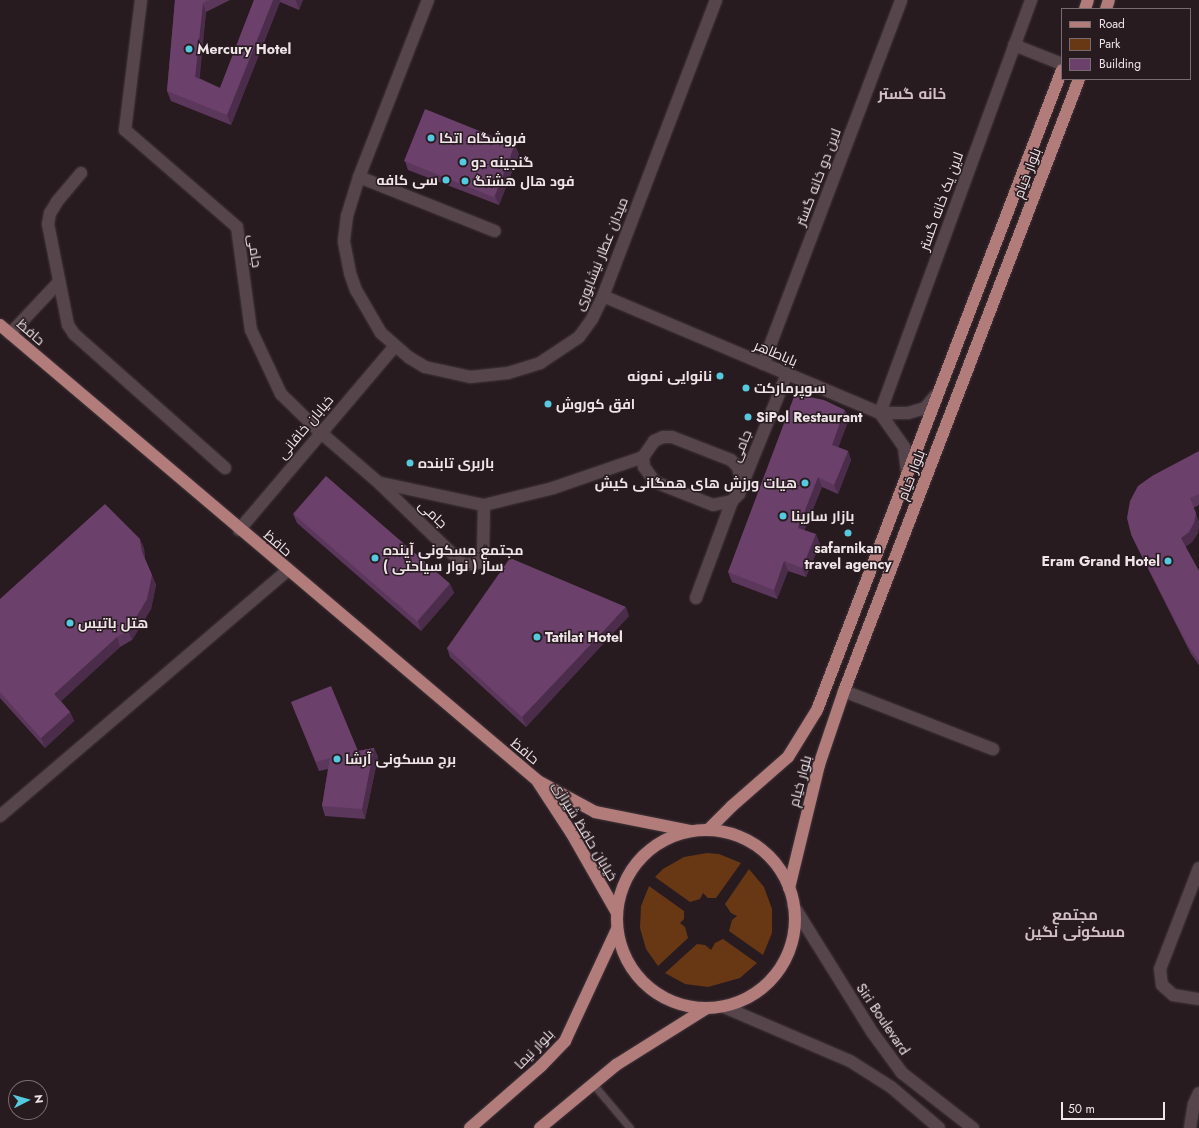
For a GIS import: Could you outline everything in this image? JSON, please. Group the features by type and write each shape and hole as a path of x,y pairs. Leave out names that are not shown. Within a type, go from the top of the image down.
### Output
{"main road":[{"name":"بلوار خیام","path":"708,830 732,806 788,758 817,710 936,395 1061,73"},
{"name":"بلوار خیام","path":"789,888 819,766 844,691 1079,80"},
{"name":"حافظ","path":"0,325 287,571 538,781"},
{"name":"خیابان حافظ شیرازی","path":"538,781 594,812 691,831"},
{"name":"خیابان حافظ شیرازی","path":"538,781 572,834 617,913"},
{"path":"708,830 726,832 757,847 770,858 789,888 793,905 792,939 778,971 754,994 724,1007 707,1008 674,1002 646,985 626,959 618,929 617,913 625,881 645,854 674,836 691,831 708,830"},
{"name":"بلوار نیما","path":"470,1128 541,1066 565,1041 618,929"},
{"path":"540,1128 616,1064 707,1008"}],"street":[{"name":"جامی","path":"141,0 125,130 237,227 251,330 281,394 320,432 380,482 464,565 478,563 483,553 484,505"},
{"name":"میدان عطار نیشابوری","path":"428,0 359,177 348,216 344,242 350,273 371,319 395,346 425,367 441,372 470,377 508,374 540,363 578,337 592,319 603,296 716,0"},
{"name":"لاین دو خانه گستر","path":"763,364 901,0"},
{"name":"لاین یک خانه گستر","path":"880,413 1031,0"},
{"path":"1014,45 1061,64"},
{"path":"81,173 50,213 48,224 68,325 74,334 226,468"},
{"path":"359,177 495,231"},
{"path":"10,334 59,282"},
{"name":"باباطاهر","path":"603,296 880,413 908,413 924,408 936,395"},
{"name":"خیابان خاقانی","path":"239,530 320,432 395,346"},
{"name":"جامی","path":"696,598 732,501 742,485 788,374"},
{"path":"880,413 904,447 907,471"},
{"name":"جامی","path":"380,482 484,505 554,488 643,457 654,441 672,437 731,460 738,467 742,485"},
{"path":"643,457 644,467 655,482 713,505 732,501"},
{"path":"0,816 287,571"},
{"path":"844,691 993,749"},
{"path":"1199,868 1160,969 1162,985 1173,995 1199,999"},
{"name":"Siri Boulevard","path":"793,905 872,1032 902,1073 973,1128"},
{"path":"724,1007 850,1061 890,1086 939,1128"},
{"path":"1181,1128 1199,1093"},
{"path":"1190,1128 1194,1104"}],"lane":[{"path":"593,1084 630,1128"}],"green space":[{"path":"707,853 719,854 741,863 716,898 708,898 703,893 700,899 690,902 655,877 663,869 684,857"},
{"path":"749,869 764,887 772,909 772,933 763,955 729,931 732,920 737,916 731,913 725,904"},
{"path":"649,886 684,911 684,919 680,923 685,927 688,938 658,966 646,949 640,928 641,906"},
{"path":"723,939 757,963 740,978 708,987 685,984 665,973 697,944 705,945 711,950 715,943"}],"building":[{"name":"Mercury Hotel","path":"175,0 208,0 203,3 195,77 220,88 254,0 273,0 227,115 167,91"},
{"name":"گنجینه دو","path":"425,109 515,145 494,197 404,161"},
{"name":"بازار سارینا","path":"795,394 824,400 845,410 832,445 848,451 834,485 818,477 798,528 816,534 802,568 784,561 774,590 728,572"},
{"name":"Eram Grand Hotel","path":"1199,451 1199,494 1190,498 1196,513 1194,523 1189,532 1181,538 1199,571 1199,659 1187,644 1131,534 1127,518 1130,501 1138,486 1152,476"},
{"name":"مجتمع مسکونی آینده ساز ( نوار سیاحتی )","path":"326,476 450,584 417,621 293,514"},
{"name":"هتل باتیس","path":"105,504 140,539 142,552 152,575 147,599 128,631 117,637 54,694 70,712 41,738 0,692 0,599"},
{"name":"Tatilat Hotel","path":"510,558 626,607 522,717 447,648"},
{"name":"برج مسکونی آرشا","path":"331,686 358,751 374,748 362,809 322,806 330,758 316,762 291,702"}],"place":[{"name":"Mercury Hotel","path":"189,49"},
{"name":"فروشگاه اتکا","path":"431,138"},
{"name":"گنجینه دو","path":"463,162"},
{"name":"سی کافه","path":"446,180"},
{"name":"فود هال هشتگ","path":"465,181"},
{"name":"نانوایی نمونه","path":"720,376"},
{"name":"سوپرمارکت","path":"746,388"},
{"name":"افق کوروش","path":"548,404"},
{"name":"SiPol Restaurant","path":"748,417"},
{"name":"باربری تابنده","path":"410,463"},
{"name":"هیات ورزش های همگانی کیش","path":"805,483"},
{"name":"بازار سارینا","path":"783,516"},
{"name":"safarnikan travel agency","path":"848,533"},
{"name":"مجتمع مسکونی آینده ساز ( نوار سیاحتی )","path":"375,558"},
{"name":"Eram Grand Hotel","path":"1168,561"},
{"name":"هتل باتیس","path":"70,623"},
{"name":"Tatilat Hotel","path":"537,637"},
{"name":"برج مسکونی آرشا","path":"337,759"}],"district":[{"name":"خانه گستر","path":"912,95"},
{"name":"مجتمع مسکونی نگین","path":"1075,924"}]}
